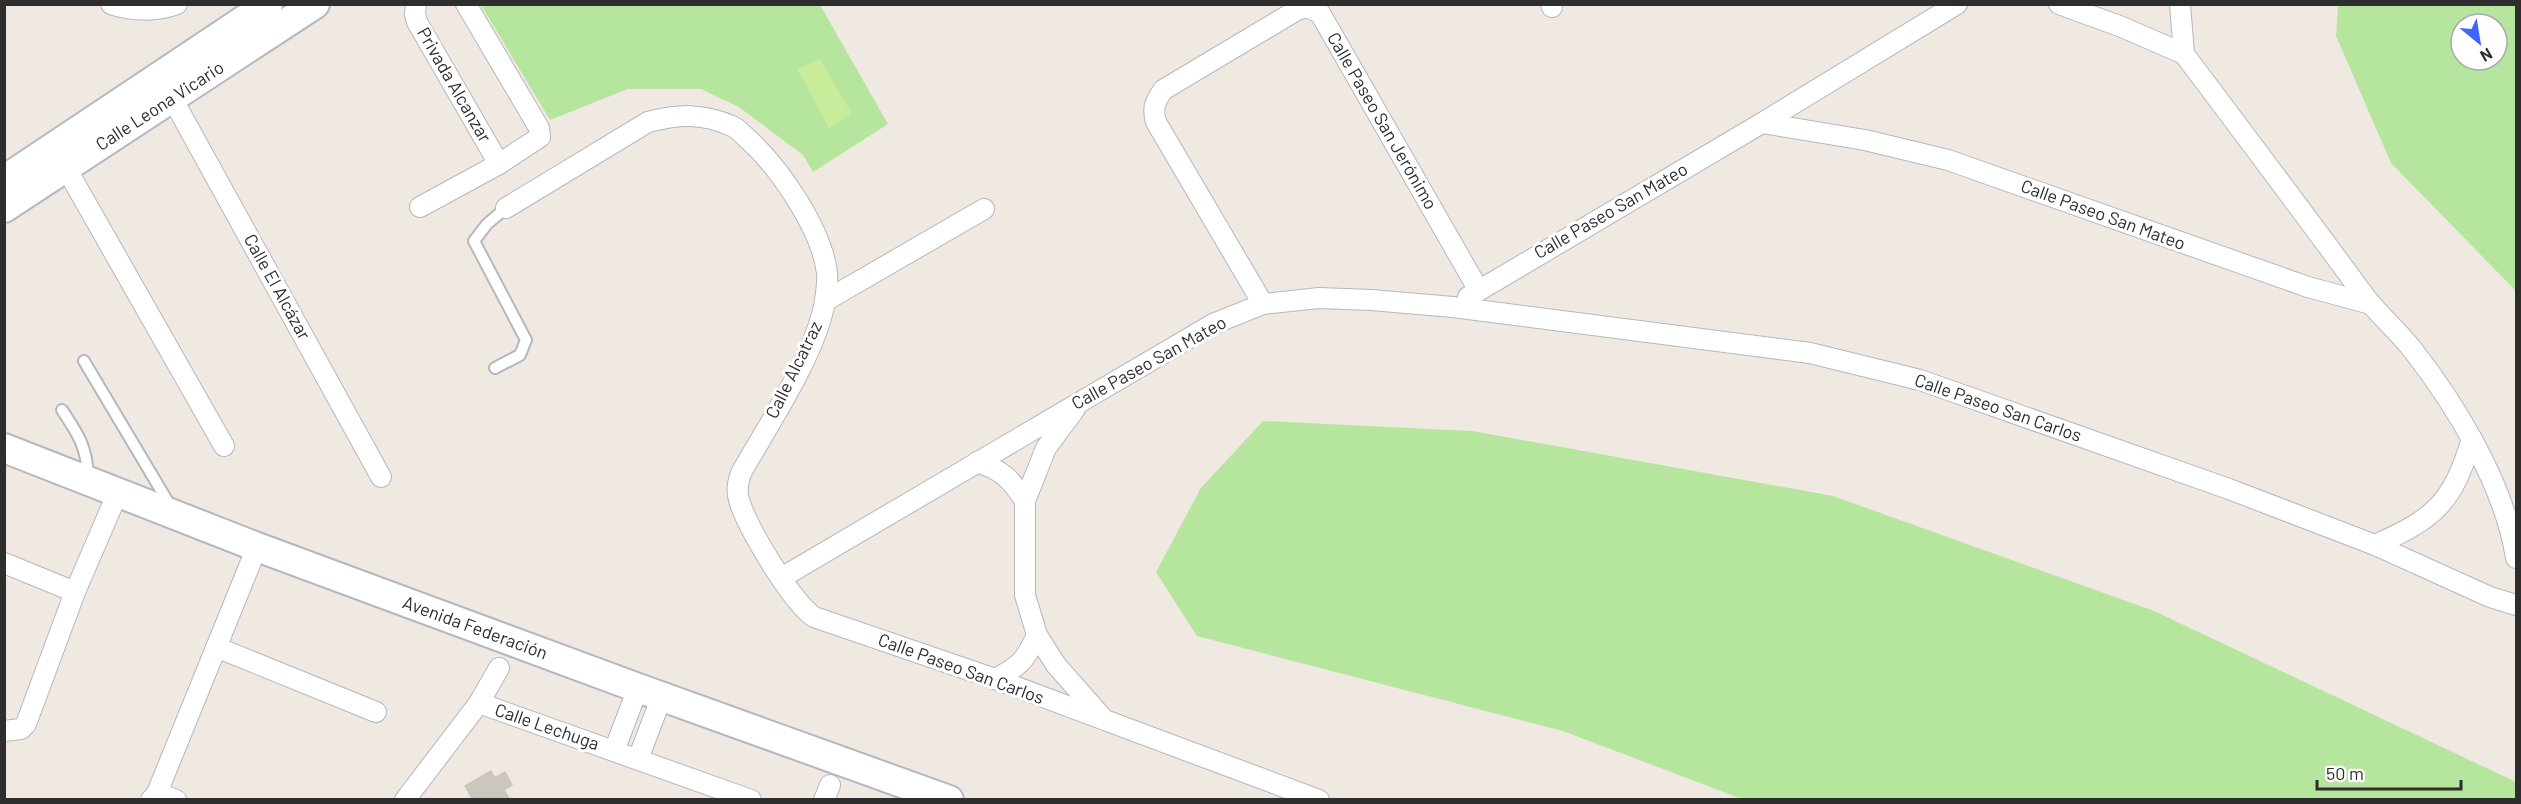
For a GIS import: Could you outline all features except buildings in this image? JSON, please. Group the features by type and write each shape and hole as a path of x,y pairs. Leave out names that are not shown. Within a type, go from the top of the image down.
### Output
{"main road":[{"name":"Calle Leona Vicario","path":"4,180 270,10 307,7"},
{"name":"Calle Leona Vicario","path":"4,208 172,98 270,10"},
{"name":"Avenida Federación","path":"4,448 257,547 950,800"}],"street":[{"path":"111,4 122,9 160,9 177,4"},
{"name":"Privada Alcanzar","path":"416,4 417,22 499,164"},
{"name":"Privada Alcanzar","path":"420,207 538,140 541,132 466,4"},
{"name":"Calle Paseo San Mateo","path":"781,578 1213,324 1263,304 1318,298 1453,307 1478,289 1762,123 1957,4"},
{"path":"2059,4 2184,54 2371,304 2411,347 2446,395 2472,439 2501,503 2517,558"},
{"path":"2180,4 2184,54"},
{"name":"Calle Paseo San Jerónimo","path":"1263,304 1156,122 1153,111 1154,103 1163,90 1297,10 1306,7 1320,13 1478,289"},
{"name":"Calle El Alcázar","path":"172,98 381,477"},
{"name":"Calle Alcatraz","path":"506,208 648,122 674,116 699,116 735,127 764,154 795,196 816,237 827,274 825,301 814,338 785,395 741,472 737,487 743,510 781,578 793,598 804,610 814,616"},
{"name":"Calle Paseo San Mateo","path":"1762,123 1865,140 1948,160 2308,287 2371,304"},
{"path":"66,168 224,446"},
{"path":"825,301 984,209"},
{"name":"Calle Paseo San Carlos","path":"1453,307 1810,353 1864,364 1920,380 2218,485 2375,545 2490,597 2517,605"},
{"name":"Calle Paseo San Carlos","path":"1079,402 1046,448 1025,501 1025,595 1037,635 1056,665 1079,694 1107,722"},
{"path":"2375,545 2404,532 2430,515 2449,495 2461,474 2472,439"},
{"path":"977,462 996,468 1013,483 1025,501"},
{"path":"4,731 21,729 26,724 75,592 118,492"},
{"path":"161,797 216,647 257,547"},
{"path":"4,564 75,592"},
{"name":"Calle Paseo San Carlos","path":"814,616 995,680 1319,800"},
{"path":"995,680 1013,670 1027,657 1037,635"},
{"path":"216,647 376,712"},
{"name":"Calle Lechuga","path":"405,800 479,703 500,668"},
{"path":"638,759 650,692"},
{"name":"Calle Lechuga","path":"614,751 650,692"},
{"name":"Calle Lechuga","path":"479,703 751,800"}],"lane":[{"path":"495,369 520,356 526,340 474,241 487,224 506,208"},
{"path":"84,361 176,515"},
{"path":"62,410 81,439 87,456 88,481"}],"green space":[{"path":"481,5 820,5 888,124 813,172 803,155 739,107 701,89 628,89 550,120"},
{"path":"2338,5 2516,5 2516,291 2391,163 2336,36"},
{"path":"820,59 852,114 829,128 797,69"},
{"path":"1263,421 1472,431 1833,496 2154,611 2516,782 2516,799 1742,799 1563,731 1197,636 1156,572 1201,488"}]}
